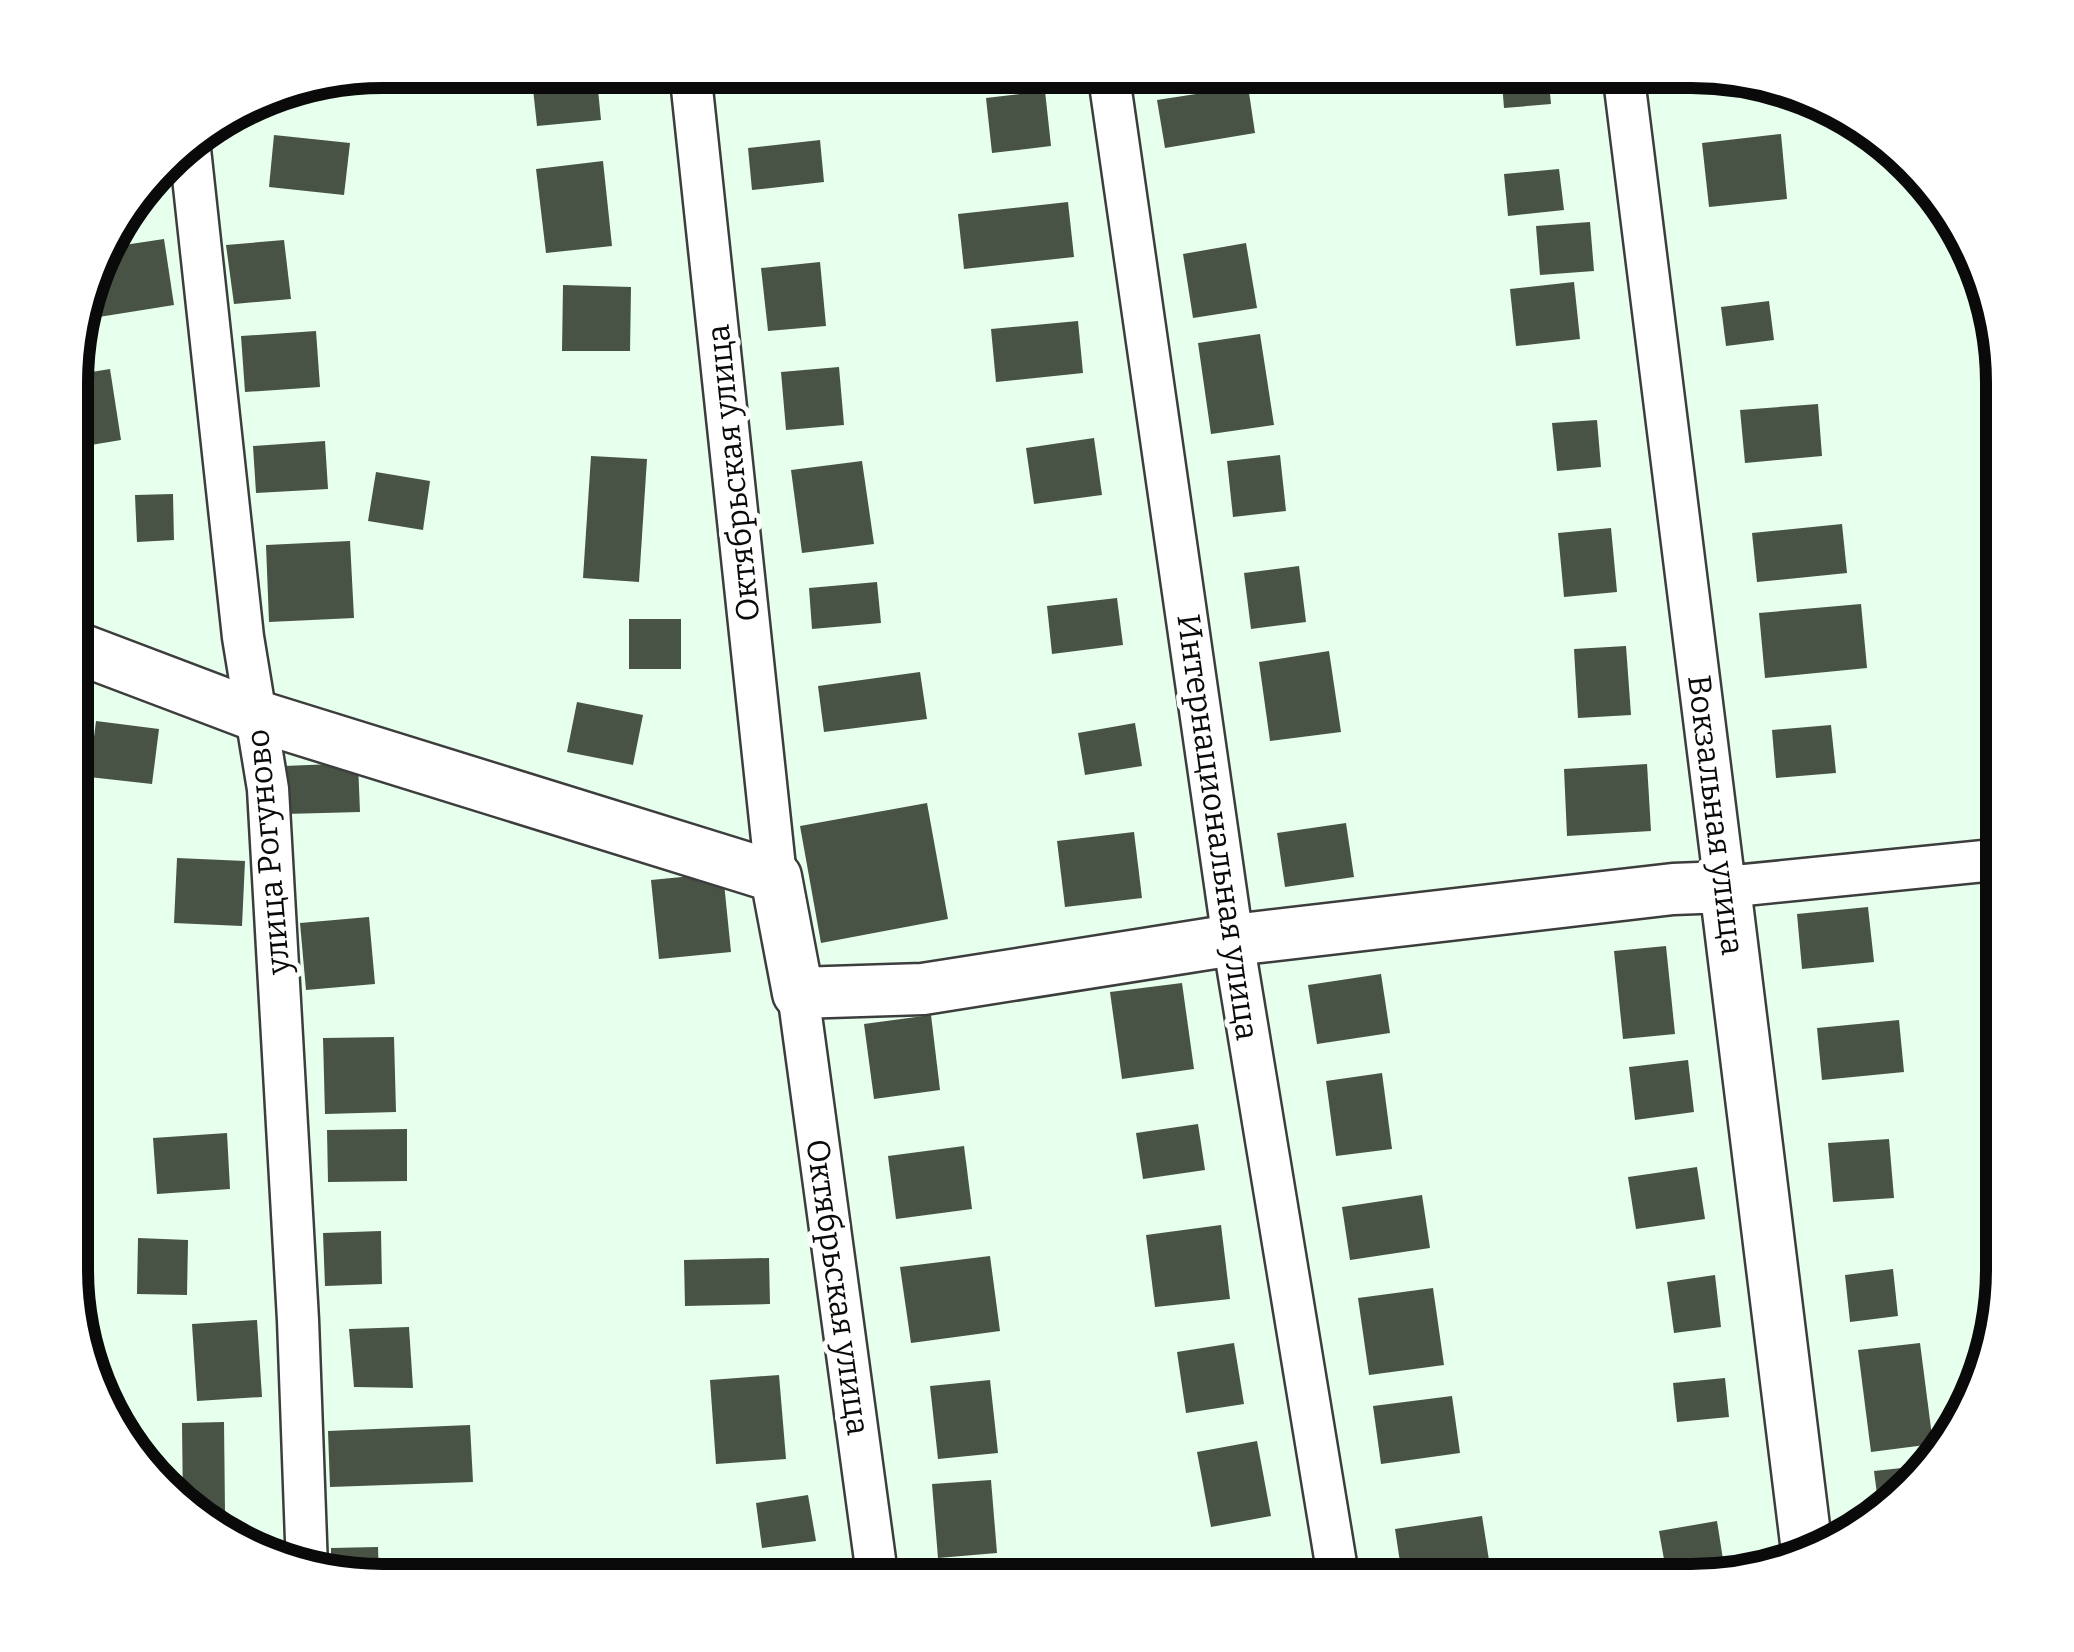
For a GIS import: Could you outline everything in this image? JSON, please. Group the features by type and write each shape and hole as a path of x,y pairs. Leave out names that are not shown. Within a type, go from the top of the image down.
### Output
{"street":[{"name":"Октябрьская улица","path":"692,88 776,877"},
{"name":"Интернациональная улица","path":"1111,88 1234,940 1336,1564"},
{"name":"Вокзальная улица","path":"1625,88 1806,1541"},
{"name":"улица Рогуново","path":"191,159 243,637 269,808 298,1320 306,1554"},
{"path":"88,652 257,716 776,877 798,993 923,988 1234,940 1672,889 1986,862"},
{"name":"Октябрьская улица","path":"798,993 876,1564"}],"building":[{"path":"533,88 598,88 601,120 537,126"},
{"path":"1248,88 1255,133 1165,148 1157,100"},
{"path":"1502,88 1550,88 1551,104 1504,108"},
{"path":"1045,91 1051,146 992,153 986,98"},
{"path":"1781,134 1787,199 1709,207 1702,143"},
{"path":"274,135 350,143 344,195 269,187"},
{"path":"820,140 824,182 752,190 748,148"},
{"path":"603,161 612,246 546,253 536,169"},
{"path":"1559,169 1564,210 1508,216 1504,174"},
{"path":"1068,202 1074,257 964,269 958,214"},
{"path":"1590,222 1594,271 1540,275 1536,226"},
{"path":"164,239 174,305 96,318 103,288 122,245"},
{"path":"284,240 291,299 234,304 226,245"},
{"path":"1246,243 1257,308 1193,318 1183,254"},
{"path":"820,262 826,326 768,331 761,268"},
{"path":"1574,282 1580,339 1516,346 1510,289"},
{"path":"563,285 631,287 630,351 562,351"},
{"path":"1769,301 1774,340 1726,346 1721,307"},
{"path":"1078,321 1083,373 996,382 991,329"},
{"path":"316,331 320,387 245,392 241,336"},
{"path":"1260,334 1274,425 1211,434 1198,343"},
{"path":"839,367 844,425 786,430 781,372"},
{"path":"110,369 121,440 88,446 89,372"},
{"path":"1818,404 1822,456 1745,463 1740,410"},
{"path":"1597,420 1601,467 1557,471 1552,423"},
{"path":"1094,438 1102,495 1034,504 1026,448"},
{"path":"325,441 328,489 256,493 253,446"},
{"path":"1280,455 1286,511 1233,517 1227,461"},
{"path":"591,456 647,459 639,582 583,578"},
{"path":"862,461 874,544 802,553 791,470"},
{"path":"376,472 430,481 423,530 368,521"},
{"path":"173,494 174,540 137,542 135,495"},
{"path":"1842,524 1847,573 1757,582 1752,533"},
{"path":"1611,528 1617,592 1564,597 1558,533"},
{"path":"350,541 354,618 269,622 266,545"},
{"path":"1299,566 1306,622 1251,629 1244,573"},
{"path":"877,582 881,623 812,629 809,588"},
{"path":"1117,598 1123,645 1052,654 1047,606"},
{"path":"1861,604 1867,668 1765,678 1759,613"},
{"path":"629,619 681,619 681,669 629,669"},
{"path":"1626,646 1631,715 1578,718 1574,649"},
{"path":"1329,651 1341,732 1270,741 1259,662"},
{"path":"920,672 927,719 824,732 818,686"},
{"path":"577,702 643,715 633,765 567,752"},
{"path":"96,721 159,729 152,784 89,777"},
{"path":"1135,723 1142,766 1085,775 1078,733"},
{"path":"1831,725 1836,773 1776,778 1772,730"},
{"path":"358,763 360,812 285,814 284,766"},
{"path":"1647,764 1651,831 1567,836 1564,769"},
{"path":"927,803 948,919 821,943 800,826"},
{"path":"1346,823 1354,877 1285,887 1277,833"},
{"path":"1134,832 1142,898 1065,907 1057,841"},
{"path":"177,858 245,861 242,926 174,923"},
{"path":"723,873 731,952 659,959 651,880"},
{"path":"1868,907 1874,962 1802,969 1797,914"},
{"path":"369,917 375,984 306,990 300,923"},
{"path":"1666,946 1675,1034 1623,1039 1614,951"},
{"path":"1381,974 1390,1033 1317,1044 1308,985"},
{"path":"1182,983 1194,1069 1122,1079 1110,992"},
{"path":"931,1015 940,1090 874,1099 864,1024"},
{"path":"1899,1020 1904,1072 1822,1080 1817,1028"},
{"path":"394,1037 396,1112 325,1114 323,1038"},
{"path":"1688,1060 1694,1112 1635,1120 1629,1067"},
{"path":"1382,1073 1392,1149 1336,1156 1326,1081"},
{"path":"1198,1124 1205,1170 1143,1179 1136,1133"},
{"path":"407,1129 407,1181 328,1182 327,1130"},
{"path":"227,1133 230,1189 157,1194 153,1138"},
{"path":"1889,1139 1894,1198 1833,1202 1828,1143"},
{"path":"964,1146 972,1209 896,1219 888,1156"},
{"path":"1697,1167 1705,1219 1636,1229 1628,1177"},
{"path":"1422,1195 1430,1248 1350,1260 1342,1207"},
{"path":"1221,1225 1230,1299 1155,1307 1146,1235"},
{"path":"381,1231 382,1284 325,1286 323,1233"},
{"path":"138,1238 188,1240 187,1295 137,1294"},
{"path":"990,1256 1000,1331 911,1343 900,1267"},
{"path":"769,1258 770,1304 685,1306 684,1260"},
{"path":"1893,1269 1898,1316 1850,1322 1845,1275"},
{"path":"1715,1275 1721,1327 1674,1333 1667,1282"},
{"path":"1433,1288 1444,1365 1369,1375 1358,1298"},
{"path":"257,1320 262,1397 197,1401 192,1324"},
{"path":"409,1327 413,1388 354,1387 349,1329"},
{"path":"1234,1343 1244,1404 1186,1413 1177,1352"},
{"path":"1920,1343 1932,1439 1928,1445 1871,1452 1858,1350"},
{"path":"779,1375 786,1459 716,1464 710,1380"},
{"path":"1725,1378 1729,1417 1677,1422 1673,1383"},
{"path":"990,1380 998,1453 938,1459 930,1386"},
{"path":"1452,1396 1460,1453 1381,1464 1373,1406"},
{"path":"224,1422 225,1513 216,1513 183,1486 182,1423"},
{"path":"470,1425 473,1482 330,1487 328,1431"},
{"path":"1257,1441 1271,1516 1211,1527 1197,1452"},
{"path":"1910,1467 1877,1498 1874,1471"},
{"path":"991,1480 997,1553 938,1558 932,1484"},
{"path":"808,1495 816,1541 762,1548 756,1503"},
{"path":"1482,1516 1490,1564 1400,1564 1395,1529"},
{"path":"1717,1521 1723,1562 1665,1564 1659,1531"},
{"path":"378,1547 378,1564 331,1560 331,1548"}]}
